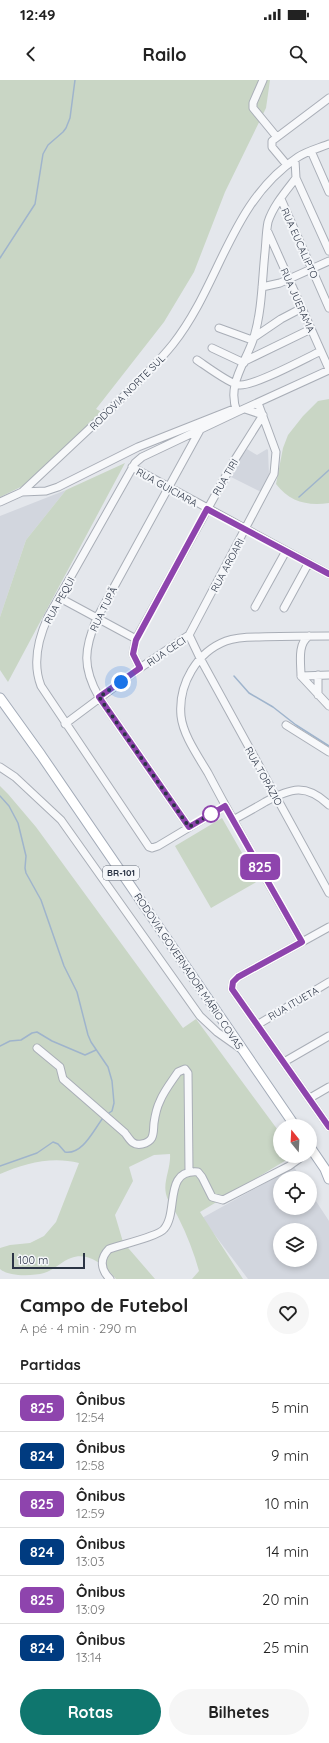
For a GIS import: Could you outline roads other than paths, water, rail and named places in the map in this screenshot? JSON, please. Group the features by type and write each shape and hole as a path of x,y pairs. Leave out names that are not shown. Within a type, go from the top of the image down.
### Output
{"main road":[{"name":"RODOVIA GOVERNADOR MÁRIO COVAS","path":"0,698 41,755 290,1119"},
{"path":"317,1158 327,1171 329,1179"}],"street":[{"path":"263,80 253,103 253,108 276,136"},
{"path":"287,165 272,147 272,140 329,98"},
{"name":"RODOVIA NORTE SUL","path":"0,502 22,492 140,381 161,358 185,326 205,291 246,210 259,191 287,165 311,151 329,144"},
{"path":"311,151 329,192"},
{"path":"295,160 294,165 296,178 329,251"},
{"path":"237,410 233,398 234,384 253,339 260,304 267,230 270,217 280,199 296,178"},
{"name":"RUA EUCALIPTO","path":"280,199 329,308"},
{"name":"RUA JUERAMA","path":"267,230 329,369"},
{"path":"262,287 276,285 329,261"},
{"path":"253,339 281,319 302,308"},
{"path":"219,328 253,339"},
{"path":"212,348 244,362 311,329"},
{"path":"197,360 234,384 245,385 321,351"},
{"path":"237,410 245,409 329,369"},
{"path":"22,492 46,491 58,487 138,447 237,410 252,401 258,403"},
{"name":"RUA AROARI","path":"190,635 271,482 276,467 276,452 258,403"},
{"path":"245,409 263,415"},
{"name":"RUA PEQUI","path":"189,827 158,846 152,848 149,847 65,724 41,686 36,664 38,644 48,617 132,467 142,457 200,430 237,410"},
{"name":"RUA TIRI","path":"140,668 133,654 136,640 234,461 263,415"},
{"name":"RUA TUPÃ","path":"189,827 99,697 89,677 86,663 89,639 97,618 200,430"},
{"name":"RUA GUICIARA","path":"132,467 168,488 329,574"},
{"path":"255,607 286,551"},
{"path":"284,608 308,564"},
{"path":"60,598 136,640"},
{"path":"190,635 200,658"},
{"name":"RUA CECI","path":"65,724 99,697 190,635"},
{"path":"285,636 296,642 301,652"},
{"path":"302,942 225,806 187,734 181,717 184,687 200,658 212,648 231,639 285,636 329,636"},
{"path":"309,636 304,640 301,652 301,676 329,706"},
{"name":"RUA TOPÁZIO","path":"200,658 329,893"},
{"path":"318,675 318,695"},
{"path":"301,676 329,675"},
{"path":"286,725 329,752"},
{"path":"0,767 15,778 61,820 200,1016 217,1032 242,1049"},
{"path":"233,820 287,791 299,789 315,794 329,805"},
{"path":"189,827 225,806"},
{"path":"329,928 238,977 233,982 232,987 233,992 310,1098 329,1127"},
{"name":"RUA ITUETA","path":"257,1025 329,982"},
{"path":"284,1062 329,1036"},
{"path":"37,1048 60,1067 63,1079 125,1133 133,1144 137,1145 151,1140 154,1134 154,1123 159,1102 178,1072 185,1069 188,1073 189,1171"},
{"path":"310,1098 329,1087"},
{"path":"110,1279 102,1269 104,1254 109,1249 156,1235 164,1230 170,1221 174,1186 182,1176 189,1171 198,1172 212,1197 223,1200 293,1163"}],"waterway":[{"path":"0,258 35,204 43,154 48,145 66,128 70,118 75,80"},
{"path":"299,497 329,470"},
{"path":"234,676 249,693 273,707 296,725 329,746"},
{"path":"0,796 9,806 18,823 26,856 26,873 41,900 64,966 77,992 88,1035 108,1067 112,1081 114,1103 112,1111 109,1113"},
{"path":"0,1046 10,1041 21,1040 32,1033 37,1032 52,1041 85,1055 96,1050"},
{"path":"0,1166 37,1153 53,1142 58,1144 65,1152 77,1150 83,1145 103,1118"}]}
